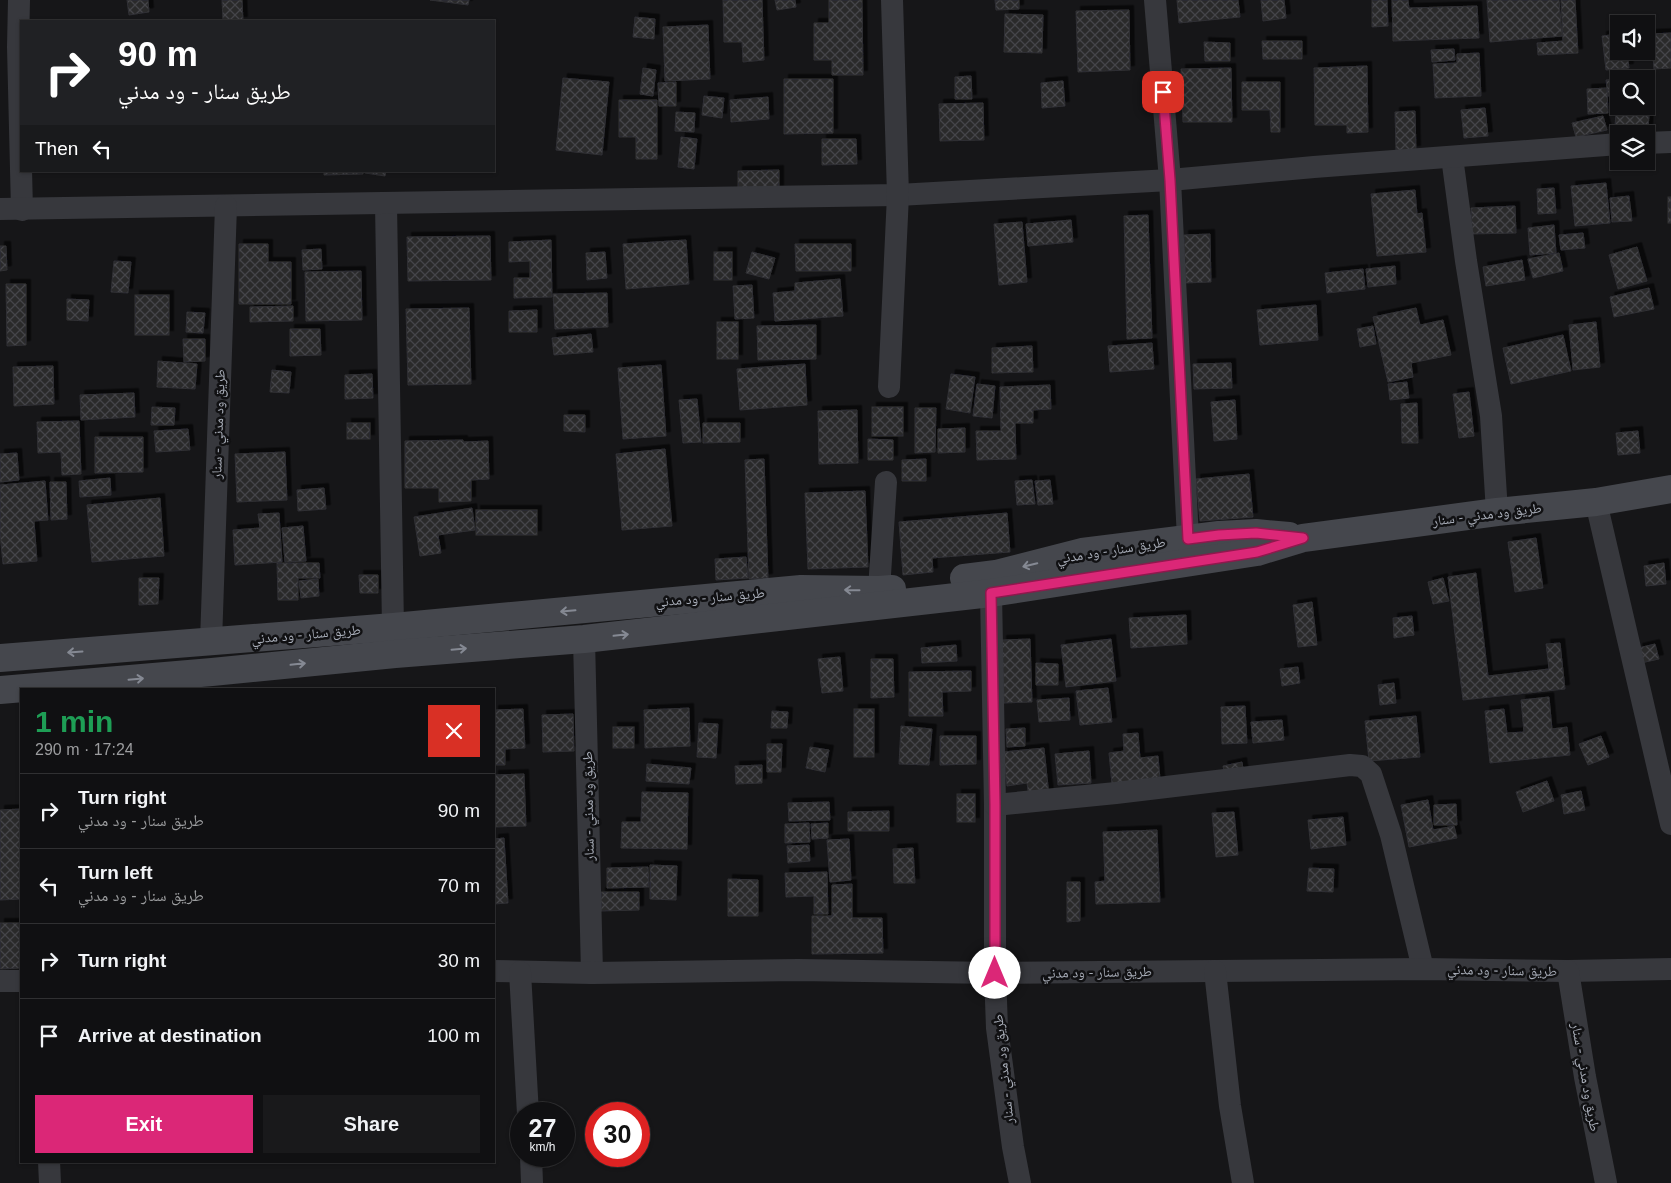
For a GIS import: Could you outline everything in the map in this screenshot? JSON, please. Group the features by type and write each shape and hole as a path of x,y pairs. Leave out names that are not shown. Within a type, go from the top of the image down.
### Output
{"street":[{"path":"19,0 11,210 898,195 1170,180 1610,145"},
{"path":"889,387 898,195 892,0"},
{"path":"1155,0 1170,180 1188,539"},
{"path":"1655,143 1671,142"},
{"path":"1452,157 1466,261 1491,416 1497,512"},
{"path":"386,204 393,627"},
{"name":"طريق ود مدني - سنار","path":"211,642 226,206"},
{"path":"879,590 886,482"},
{"name":"طريق ود مدني - سنار","path":"1303,538 1497,512 1596,502 1671,489"},
{"path":"1596,502 1671,824"},
{"name":"طريق سنار - ود مدني","path":"0,658 393,627 801,589 879,590 996,574 1082,552 1219,535 1256,533 1303,538"},
{"name":"طريق سنار - ود مدني","path":"24,688 395,654 584,639 991,593 1257,552 1303,538"},
{"name":"طريق ود مدني - سنار","path":"991,593 995,805 995,973 1004,1084 1020,1183"},
{"name":"طريق ود مدني - سنار","path":"584,639 592,973"},
{"name":"طريق سنار - ود مدني","path":"0,690 20,688"},
{"path":"995,805 1116,793 1350,765 1362,766 1371,774 1391,835 1423,969"},
{"name":"طريق سنار - ود مدني","path":"495,971 592,973 798,970 995,973 1671,969"},
{"path":"1215,971 1230,1106 1243,1183"},
{"name":"طريق ود مدني - سنار","path":"1568,971 1585,1077 1606,1183"},
{"path":"520,972 527,1102"},
{"path":"0,982 20,981"},
{"path":"49,1163 50,1183"},
{"path":"531,1167 532,1183"}],"building":[{"path":"127,0 148,0 149,12 129,15"},
{"path":"222,0 242,0 243,20 223,20"},
{"path":"430,0 469,0 468,5"},
{"path":"723,0 762,0 764,60 743,62 742,42 724,42"},
{"path":"775,0 795,0 796,7 777,10"},
{"path":"829,0 862,0 863,75 832,75 832,60 814,60 814,23 829,23"},
{"path":"995,0 1019,0 1019,9 996,10"},
{"path":"1177,0 1238,0 1240,17 1179,23"},
{"path":"1261,0 1284,0 1286,18 1263,21"},
{"path":"1372,0 1387,0 1388,26 1372,27"},
{"path":"1392,0 1408,0 1409,8 1477,6 1479,38 1393,41"},
{"path":"1487,0 1559,0 1562,36 1490,42"},
{"path":"1561,0 1575,0 1578,53 1538,55 1537,43 1563,41"},
{"path":"1129,10 1130,70 1078,72 1076,11"},
{"path":"1005,14 1043,15 1042,53 1004,52"},
{"path":"635,17 655,19 654,39 633,37"},
{"path":"708,25 710,79 665,81 663,27"},
{"path":"1671,33 1671,68 1654,69 1655,34"},
{"path":"1610,35 1610,60 1628,60 1629,68 1606,70 1602,36"},
{"path":"1262,41 1302,41 1302,59 1263,59"},
{"path":"1204,42 1230,43 1230,61 1205,61"},
{"path":"1454,49 1455,60 1432,62 1431,50"},
{"path":"1479,53 1481,96 1435,98 1433,64 1457,63 1457,54"},
{"path":"1367,66 1368,132 1347,133 1347,125 1315,125 1314,68"},
{"path":"643,68 656,70 653,96 640,94"},
{"path":"1231,68 1232,122 1183,122 1181,69"},
{"path":"971,76 972,99 955,99 955,77"},
{"path":"563,78 609,82 602,155 556,150"},
{"path":"784,79 833,79 833,133 784,134"},
{"path":"1606,80 1610,80 1610,96 1608,96"},
{"path":"1063,81 1065,106 1042,108 1041,83"},
{"path":"676,82 676,106 659,106 658,83"},
{"path":"1242,82 1280,82 1280,132 1271,132 1270,110 1242,110"},
{"path":"1607,88 1608,113 1588,114 1587,89"},
{"path":"704,96 724,98 722,118 702,115"},
{"path":"768,97 769,119 731,122 730,100"},
{"path":"619,100 657,100 657,159 636,159 636,137 619,137"},
{"path":"983,103 984,140 940,141 939,104"},
{"path":"1485,108 1488,136 1464,138 1461,110"},
{"path":"1415,111 1416,150 1396,151 1395,112"},
{"path":"676,112 695,113 694,132 675,131"},
{"path":"1616,115 1649,115 1648,125 1615,125"},
{"path":"1603,116 1607,130 1576,137 1572,123"},
{"path":"681,137 697,139 694,169 678,167"},
{"path":"822,139 856,139 857,164 822,165"},
{"path":"779,170 779,190 738,191 738,171"},
{"path":"324,172 363,172 363,174 324,175"},
{"path":"366,172 386,172 385,176"},
{"path":"1606,183 1610,223 1575,226 1571,186"},
{"path":"1554,188 1556,213 1538,214 1537,189"},
{"path":"1415,190 1417,214 1422,213 1426,252 1377,256 1371,194"},
{"path":"1629,196 1632,221 1612,222 1610,198"},
{"path":"1668,197 1671,197 1671,223 1668,223"},
{"path":"1515,206 1516,233 1472,234 1471,208"},
{"path":"1148,215 1152,338 1127,339 1124,216"},
{"path":"1071,220 1073,242 1028,246 1026,224"},
{"path":"1022,222 1027,282 999,285 994,224"},
{"path":"1554,225 1556,253 1530,255 1528,228"},
{"path":"1583,233 1585,248 1561,250 1559,235"},
{"path":"1210,234 1211,282 1185,283 1184,235"},
{"path":"490,236 491,280 408,281 407,237"},
{"path":"551,240 552,297 514,298 514,278 530,278 530,261 509,262 509,242"},
{"path":"686,240 689,284 626,289 623,244"},
{"path":"239,244 268,244 268,262 291,262 291,304 239,304"},
{"path":"795,244 851,244 851,271 796,271"},
{"path":"0,246 6,246 7,270 0,271"},
{"path":"1637,247 1647,281 1618,289 1609,255"},
{"path":"321,249 322,269 303,270 302,250"},
{"path":"605,252 607,278 587,280 586,253"},
{"path":"714,252 732,252 732,280 714,280"},
{"path":"752,252 775,258 769,279 746,273"},
{"path":"1559,253 1563,271 1533,278 1528,259"},
{"path":"1522,260 1525,280 1486,286 1483,267"},
{"path":"114,261 131,262 128,293 111,292"},
{"path":"1395,266 1396,284 1368,287 1366,269"},
{"path":"1363,269 1365,289 1327,293 1325,273"},
{"path":"361,271 362,320 306,321 305,272"},
{"path":"840,279 843,316 775,321 773,293 795,291 795,283"},
{"path":"6,284 26,284 26,345 7,346"},
{"path":"752,285 754,318 735,319 733,286"},
{"path":"1649,288 1654,309 1614,317 1610,297"},
{"path":"607,293 608,327 555,329 553,294"},
{"path":"135,295 169,295 169,335 135,335"},
{"path":"67,299 89,300 88,321 67,320"},
{"path":"1316,305 1318,340 1260,345 1257,310"},
{"path":"293,306 293,321 250,322 250,307"},
{"path":"469,308 471,384 408,385 406,309"},
{"path":"1416,308 1420,325 1443,320 1451,355 1411,363 1413,377 1388,382 1373,317"},
{"path":"537,310 537,332 509,332 509,311"},
{"path":"187,312 205,313 203,333 186,332"},
{"path":"717,322 738,322 738,359 717,359"},
{"path":"1596,322 1600,367 1573,370 1569,325"},
{"path":"816,325 816,359 758,360 757,326"},
{"path":"1373,326 1376,344 1360,347 1357,329"},
{"path":"290,329 320,329 321,355 290,356"},
{"path":"591,334 593,352 554,355 552,338"},
{"path":"1563,335 1571,371 1511,384 1503,348"},
{"path":"183,339 205,339 205,361 184,362"},
{"path":"1152,343 1154,369 1110,372 1108,346"},
{"path":"1032,346 1033,372 992,373 992,348"},
{"path":"158,361 197,364 195,389 157,387"},
{"path":"1231,363 1232,388 1194,389 1193,364"},
{"path":"805,364 807,405 740,410 737,369"},
{"path":"661,365 666,436 623,439 618,368"},
{"path":"53,366 54,404 14,406 13,367"},
{"path":"272,370 291,372 289,393 270,392"},
{"path":"372,374 373,398 345,399 345,375"},
{"path":"951,374 975,377 970,413 946,409"},
{"path":"1407,382 1409,398 1390,400 1388,384"},
{"path":"977,384 995,386 992,418 973,416"},
{"path":"1050,385 1051,409 1033,410 1033,423 1015,423 1016,459 977,460 976,431 1001,431 1000,387"},
{"path":"1469,392 1474,436 1459,438 1453,394"},
{"path":"134,393 135,417 81,420 80,395"},
{"path":"697,399 701,442 683,443 679,400"},
{"path":"1235,400 1237,439 1214,441 1211,402"},
{"path":"1417,403 1418,443 1402,443 1401,404"},
{"path":"152,407 175,408 174,425 151,425"},
{"path":"872,407 903,407 903,436 872,436"},
{"path":"915,408 936,408 935,452 915,453"},
{"path":"857,410 858,463 819,464 818,411"},
{"path":"564,415 585,415 585,432 564,431"},
{"path":"79,421 81,474 62,475 61,452 38,453 37,422"},
{"path":"347,423 370,423 370,439 347,439"},
{"path":"703,423 740,423 740,442 703,443"},
{"path":"965,428 965,452 938,453 938,429"},
{"path":"188,429 190,450 156,452 154,431"},
{"path":"1638,431 1640,453 1618,455 1616,433"},
{"path":"95,437 143,437 143,472 95,473"},
{"path":"868,439 893,440 893,460 868,460"},
{"path":"463,440 463,442 488,441 489,479 471,480 471,501 439,502 439,488 405,488 405,441"},
{"path":"665,449 672,526 622,530 616,454"},
{"path":"285,452 287,500 237,502 235,454"},
{"path":"17,453 19,480 0,482 0,454"},
{"path":"764,459 768,578 749,579 745,460"},
{"path":"926,459 926,481 902,481 902,460"},
{"path":"1249,474 1253,517 1200,521 1196,479"},
{"path":"110,478 111,495 80,497 79,481"},
{"path":"1032,480 1035,504 1017,505 1015,481"},
{"path":"1050,480 1053,504 1038,505 1035,481"},
{"path":"45,481 48,520 34,521 37,561 3,564 0,533 0,485"},
{"path":"50,482 66,482 67,519 51,520"},
{"path":"324,488 326,509 298,511 297,490"},
{"path":"865,491 868,567 808,569 805,493"},
{"path":"160,498 164,556 92,562 87,505"},
{"path":"472,508 475,530 438,535 441,553 420,556 414,517"},
{"path":"476,510 537,510 537,535 476,535"},
{"path":"279,513 282,562 235,565 233,530 260,528 258,514"},
{"path":"1007,513 1010,552 932,558 933,572 903,575 899,522"},
{"path":"303,526 306,561 285,562 282,528"},
{"path":"1536,538 1543,588 1515,592 1508,542"},
{"path":"746,557 748,578 716,580 715,559"},
{"path":"277,563 319,563 320,578 298,578 298,600 278,600"},
{"path":"1664,563 1666,584 1646,586 1644,566"},
{"path":"1476,573 1488,676 1549,669 1546,644 1560,643 1565,689 1463,700 1448,577"},
{"path":"359,575 378,575 378,593 360,593"},
{"path":"139,578 159,578 158,604 139,605"},
{"path":"1443,578 1449,601 1433,604 1428,582"},
{"path":"318,579 319,596 301,598 299,581"},
{"path":"1312,602 1317,645 1298,647 1293,605"},
{"path":"1186,615 1187,644 1131,648 1129,618"},
{"path":"1412,616 1414,635 1394,638 1393,618"},
{"path":"1030,639 1032,702 1004,703 1002,640"},
{"path":"1111,639 1116,681 1066,687 1061,645"},
{"path":"1655,644 1659,659 1641,663 1638,648"},
{"path":"956,645 957,661 922,663 921,648"},
{"path":"840,657 843,691 822,693 818,659"},
{"path":"871,659 893,659 894,697 871,698"},
{"path":"1036,663 1058,664 1058,685 1036,685"},
{"path":"1298,667 1300,683 1282,686 1280,669"},
{"path":"971,671 971,691 942,692 943,716 909,716 909,672"},
{"path":"1394,683 1396,703 1380,705 1378,685"},
{"path":"1108,688 1112,722 1080,725 1076,691"},
{"path":"1549,697 1552,729 1567,727 1570,755 1490,763 1485,711 1504,709 1507,733 1524,732 1521,700"},
{"path":"1069,698 1070,720 1039,722 1037,700"},
{"path":"1245,706 1247,743 1222,744 1221,707"},
{"path":"689,708 690,746 645,748 644,710"},
{"path":"523,709 525,748 505,749 505,765 495,765 495,710"},
{"path":"854,709 874,709 874,757 854,757"},
{"path":"772,711 788,712 787,728 771,728"},
{"path":"573,714 574,751 543,752 542,715"},
{"path":"1416,716 1420,757 1369,761 1365,721"},
{"path":"1282,720 1284,740 1253,743 1251,722"},
{"path":"699,723 718,724 716,758 697,757"},
{"path":"901,726 932,729 929,765 899,764"},
{"path":"613,727 634,727 634,748 613,748"},
{"path":"1025,728 1025,746 1007,747 1006,729"},
{"path":"1138,733 1140,758 1158,756 1161,791 1113,795 1109,753 1124,751 1123,734"},
{"path":"940,736 976,736 976,764 940,765"},
{"path":"1601,736 1609,757 1588,765 1579,744"},
{"path":"767,744 782,744 781,772 767,772"},
{"path":"810,747 829,750 825,772 806,768"},
{"path":"1044,748 1049,796 1029,798 1027,783 1007,786 1003,752"},
{"path":"1089,751 1091,783 1058,785 1055,754"},
{"path":"1242,762 1245,781 1226,784 1223,766"},
{"path":"647,764 691,768 689,784 646,781"},
{"path":"762,765 762,783 736,784 735,766"},
{"path":"524,774 526,826 495,827 495,775"},
{"path":"1547,781 1554,801 1523,812 1516,792"},
{"path":"1581,791 1585,810 1564,814 1561,795"},
{"path":"642,792 688,793 687,849 621,848 622,822 641,822"},
{"path":"957,794 975,794 975,822 957,822"},
{"path":"1428,800 1433,830 1454,826 1457,838 1409,847 1401,805"},
{"path":"829,802 830,820 789,821 788,803"},
{"path":"1456,804 1457,825 1434,825 1434,805"},
{"path":"20,809 20,899 0,900 0,810"},
{"path":"889,811 889,831 848,831 848,812"},
{"path":"1234,812 1238,855 1216,857 1212,813"},
{"path":"1343,817 1346,845 1311,849 1308,820"},
{"path":"809,823 810,842 785,843 785,824"},
{"path":"828,823 828,838 812,839 811,824"},
{"path":"1157,830 1160,902 1096,904 1095,882 1105,881 1103,832"},
{"path":"504,838 508,903 495,904 495,839"},
{"path":"849,839 851,880 830,882 827,840"},
{"path":"809,845 810,861 788,863 787,846"},
{"path":"913,848 915,883 894,883 893,849"},
{"path":"650,865 677,866 676,900 650,899"},
{"path":"648,867 649,887 607,888 607,868"},
{"path":"1309,868 1334,869 1333,892 1307,891"},
{"path":"827,872 828,914 814,914 814,896 786,897 785,873"},
{"path":"728,879 758,880 758,916 728,916"},
{"path":"1067,882 1080,882 1080,921 1067,922"},
{"path":"852,884 852,918 882,918 883,953 812,954 812,916 832,916 832,885"},
{"path":"601,892 639,892 639,910 601,911"},
{"path":"0,923 20,923 20,968 0,969"}],"route":[{"path":"995,973 995,805 991,593 1257,552 1303,538 1256,533 1188,539 1170,180 1163,92"}]}
